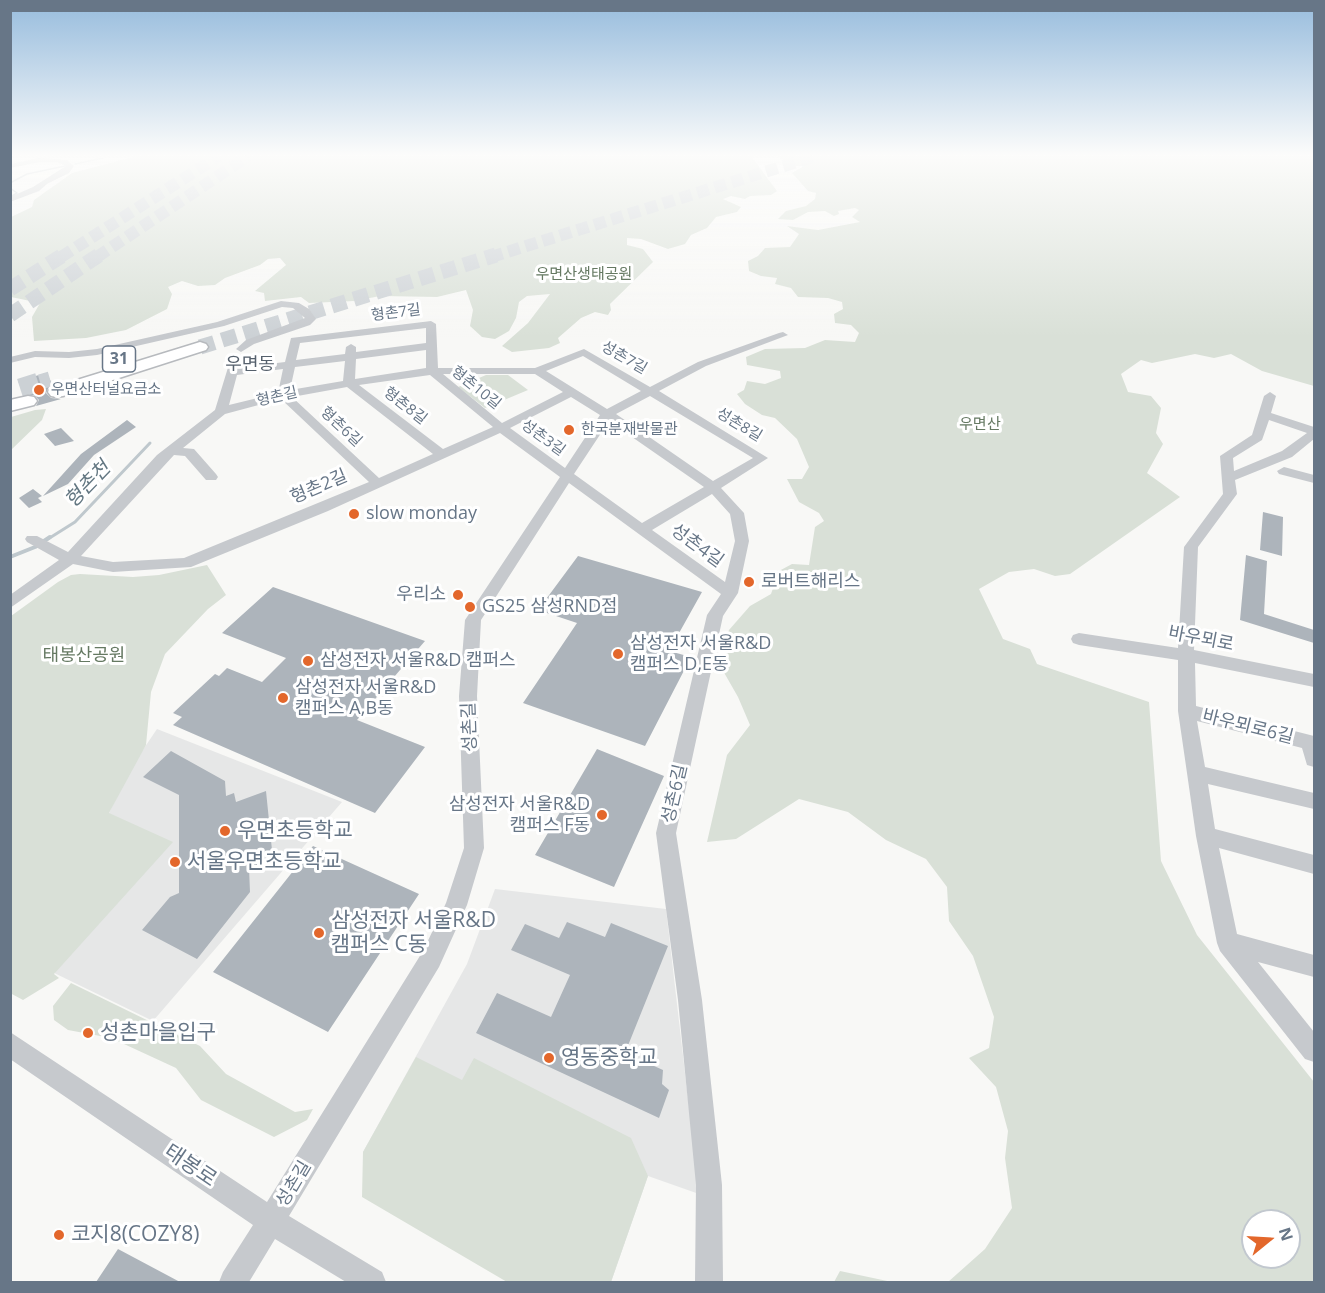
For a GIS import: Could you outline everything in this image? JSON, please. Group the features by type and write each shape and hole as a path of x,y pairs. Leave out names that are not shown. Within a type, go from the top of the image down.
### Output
{"highway":[{"name":"31","path":"54,386 194,343"},
{"path":"10,406 20,393"}],"street":[{"path":"10,360 35,354 69,355 97,352 210,326 281,304 295,305 305,311 311,319 306,323 250,342 241,350 231,372 220,411"},
{"name":"형촌7길","path":"349,383 352,334 431,324 431,346"},
{"path":"241,350 295,340 352,334"},
{"name":"성촌길","path":"233,1282 431,959 456,904 474,848 468,696 473,620 565,475 607,414 702,364 783,335"},
{"path":"283,395 295,340"},
{"path":"231,372 431,346 432,371"},
{"name":"성촌7길","path":"537,371 584,352 649,390"},
{"name":"형촌길","path":"10,603 70,559 171,451 220,411 283,395 432,371 537,371"},
{"name":"형촌10길","path":"432,371 501,428"},
{"path":"537,371 607,414"},
{"name":"형촌8길","path":"349,383 441,454"},
{"name":"성촌8길","path":"649,390 762,458 714,488"},
{"name":"형촌2길","path":"32,538 70,559 113,567 186,562 377,483 501,428 571,392"},
{"name":"형촌6길","path":"283,395 377,483"},
{"path":"1270,396 1258,437 1226,456 1230,494 1191,547 1186,711 1206,836 1228,943 1314,1050"},
{"name":"성촌6길","path":"607,414 714,488 737,513 742,541 730,593 715,615 666,833 690,1000 709,1185 709,1282"},
{"path":"1266,415 1314,432"},
{"name":"성촌3길","path":"501,428 565,475"},
{"path":"1228,478 1287,454 1314,432"},
{"path":"171,451 189,452 211,477"},
{"path":"1284,471 1314,479"},
{"name":"성촌4길","path":"565,475 730,593"},
{"name":"성촌4길","path":"641,530 714,488"},
{"name":"바우뫼로","path":"1079,639 1186,655 1314,681"},
{"name":"바우뫼로6길","path":"1186,711 1313,748"},
{"path":"1196,773 1314,801"},
{"path":"1206,836 1314,864"},
{"path":"1228,943 1314,966"},
{"name":"태봉로","path":"10,1044 271,1221 372,1282"}],"shaded area":[{"name":"서울우면초등학교","path":"157,729 342,802 153,1021 11,952 10,911 109,813 132,766"},
{"name":"영동중학교","path":"495,889 666,909 699,1194 648,1176 611,1282 363,1152 467,964"}],"green space":[{"name":"우면산생태공원","path":"719,216 707,228 691,235 685,244 668,249 641,239 627,238 627,245 643,249 653,262 610,304 611,310 608,315 595,312 581,318 558,338 560,343 549,348 512,352 502,346 528,323 550,294 527,296 519,302 516,318 509,331 495,339 482,337 470,326 473,310 466,290 437,297 380,296 355,301 309,303 301,297 265,301 264,293 255,291 286,265 280,258 268,259 260,265 225,278 215,285 198,286 182,281 168,287 172,294 167,309 126,330 86,338 34,341 32,317 40,303 11,297 11,217"},
{"name":"우면산","path":"781,216 800,216 793,220 778,219"},
{"name":"우면산","path":"1314,216 1314,386 1262,371 1231,354 1214,358 1195,354 1152,363 1141,360 1121,374 1128,392 1151,396 1161,408 1156,433 1163,444 1147,473 1180,497 1070,574 1055,576 1034,569 1009,572 979,589 1003,639 1030,649 1037,664 1149,702 1161,861 1197,935 1314,1082 1314,1282 948,1282 985,1249 1012,1208 1005,1158 1008,1131 996,1087 969,1058 989,1048 994,1017 973,956 949,921 947,887 926,859 886,840 848,812 799,799 736,839 707,842 727,755 750,725 738,697 718,662 729,630 750,606 771,594 779,571 792,564 809,565 815,527 824,521 819,513 799,502 787,479 802,479 809,467 797,439 775,418 762,415 745,404 737,394 744,390 747,381 765,384 781,378 780,371 747,365 746,357 765,349 805,348 825,340 855,342 859,333 851,325 835,323 834,314 843,309 842,302 828,298 798,297 791,288 775,284 777,278 761,276 749,271 748,261 758,256 765,248 790,247 799,234 787,226 818,230 860,222 852,217"},
{"path":"486,375 508,375 528,390 485,408 458,387"},
{"path":"46,409 42,420 11,450 11,417"},
{"name":"태봉산공원","path":"207,565 226,595 208,609 165,654 151,692 146,745 109,813 173,842 54,974 59,978 23,1000 10,993 11,616 71,575 133,577 159,575"},
{"path":"71,983 200,1046 226,1074 295,1112 313,1109 307,1120 274,1137 201,1100 176,1068 111,1038 68,1030 54,1020 53,1006"},
{"path":"416,1057 462,1080 474,1058 631,1138 648,1176 611,1282 507,1282 362,1197 363,1152"},
{"path":"840,1271 892,1282 834,1282"}],"building":[{"name":"우면산터널요금소","path":"46,373 53,385 46,393 51,398 61,399 36,406 39,400 34,395 24,395 18,381"},
{"path":"127,420 136,427 94,455 68,484 43,496 81,454"},
{"path":"61,428 74,441 55,446 44,434"},
{"path":"33,489 42,496 38,498 42,502 29,508 19,498"},
{"path":"1263,512 1283,517 1282,556 1260,550"},
{"path":"1246,555 1267,561 1264,614 1314,630 1314,643 1240,620"},
{"name":"삼성전자 서울R&D 캠퍼스 D,E동","path":"578,556 702,592 669,651 691,657 645,746 523,703 577,623 538,610"},
{"name":"삼성전자 서울R&D 캠퍼스 A,B동","path":"273,587 425,641 357,720 425,747 375,813 173,725 182,717 173,713 215,674 219,676 227,668 262,682 286,658 222,633"},
{"name":"삼성전자 서울R&D 캠퍼스 F동","path":"597,749 664,776 614,887 535,855"},
{"name":"우면초등학교","path":"171,751 225,781 226,796 234,793 236,802 266,791 273,860 249,868 250,892 197,959 142,930 170,897 179,893 179,795 143,777"},
{"name":"삼성전자 서울R&D 캠퍼스 C동","path":"313,846 419,894 328,1032 213,972"},
{"name":"영동중학교","path":"567,922 605,937 611,923 668,946 625,1053 663,1070 662,1084 669,1090 659,1118 476,1033 497,993 551,1017 570,975 511,950 525,924 559,938"},
{"path":"118,1249 180,1282 96,1282"}],"waterway":[{"name":"형촌천","path":"48,539 75,522 150,443"},
{"name":"형촌천","path":"10,557 35,547 50,537"}],"tunnel":[{"path":"61,257 125,216"},
{"path":"97,257 158,216"},
{"path":"491,257 622,216"},
{"path":"10,289 63,255"},
{"path":"10,315 99,255"},
{"path":"200,347 496,255"},
{"path":"40,382 50,379"},
{"path":"20,388 45,380"}],"place":[{"name":"우면산터널요금소","path":"39,390"},
{"name":"한국분재박물관","path":"569,430"},
{"name":"slow monday","path":"354,514"},
{"name":"로버트해리스","path":"749,582"},
{"name":"우리소","path":"458,595"},
{"name":"GS25 삼성RND점","path":"470,607"},
{"name":"삼성전자 서울R&D 캠퍼스 D,E동","path":"618,654"},
{"name":"삼성전자 서울R&D 캠퍼스","path":"308,661"},
{"name":"삼성전자 서울R&D 캠퍼스 A,B동","path":"283,698"},
{"name":"삼성전자 서울R&D 캠퍼스 F동","path":"602,815"},
{"name":"우면초등학교","path":"225,831"},
{"name":"서울우면초등학교","path":"175,862"},
{"name":"삼성전자 서울R&D 캠퍼스 C동","path":"319,933"},
{"name":"성촌마을입구","path":"88,1033"},
{"name":"영동중학교","path":"549,1058"},
{"name":"코지8(COZY8)","path":"59,1235"}],"district":[{"name":"우면동","path":"250,365"}]}
